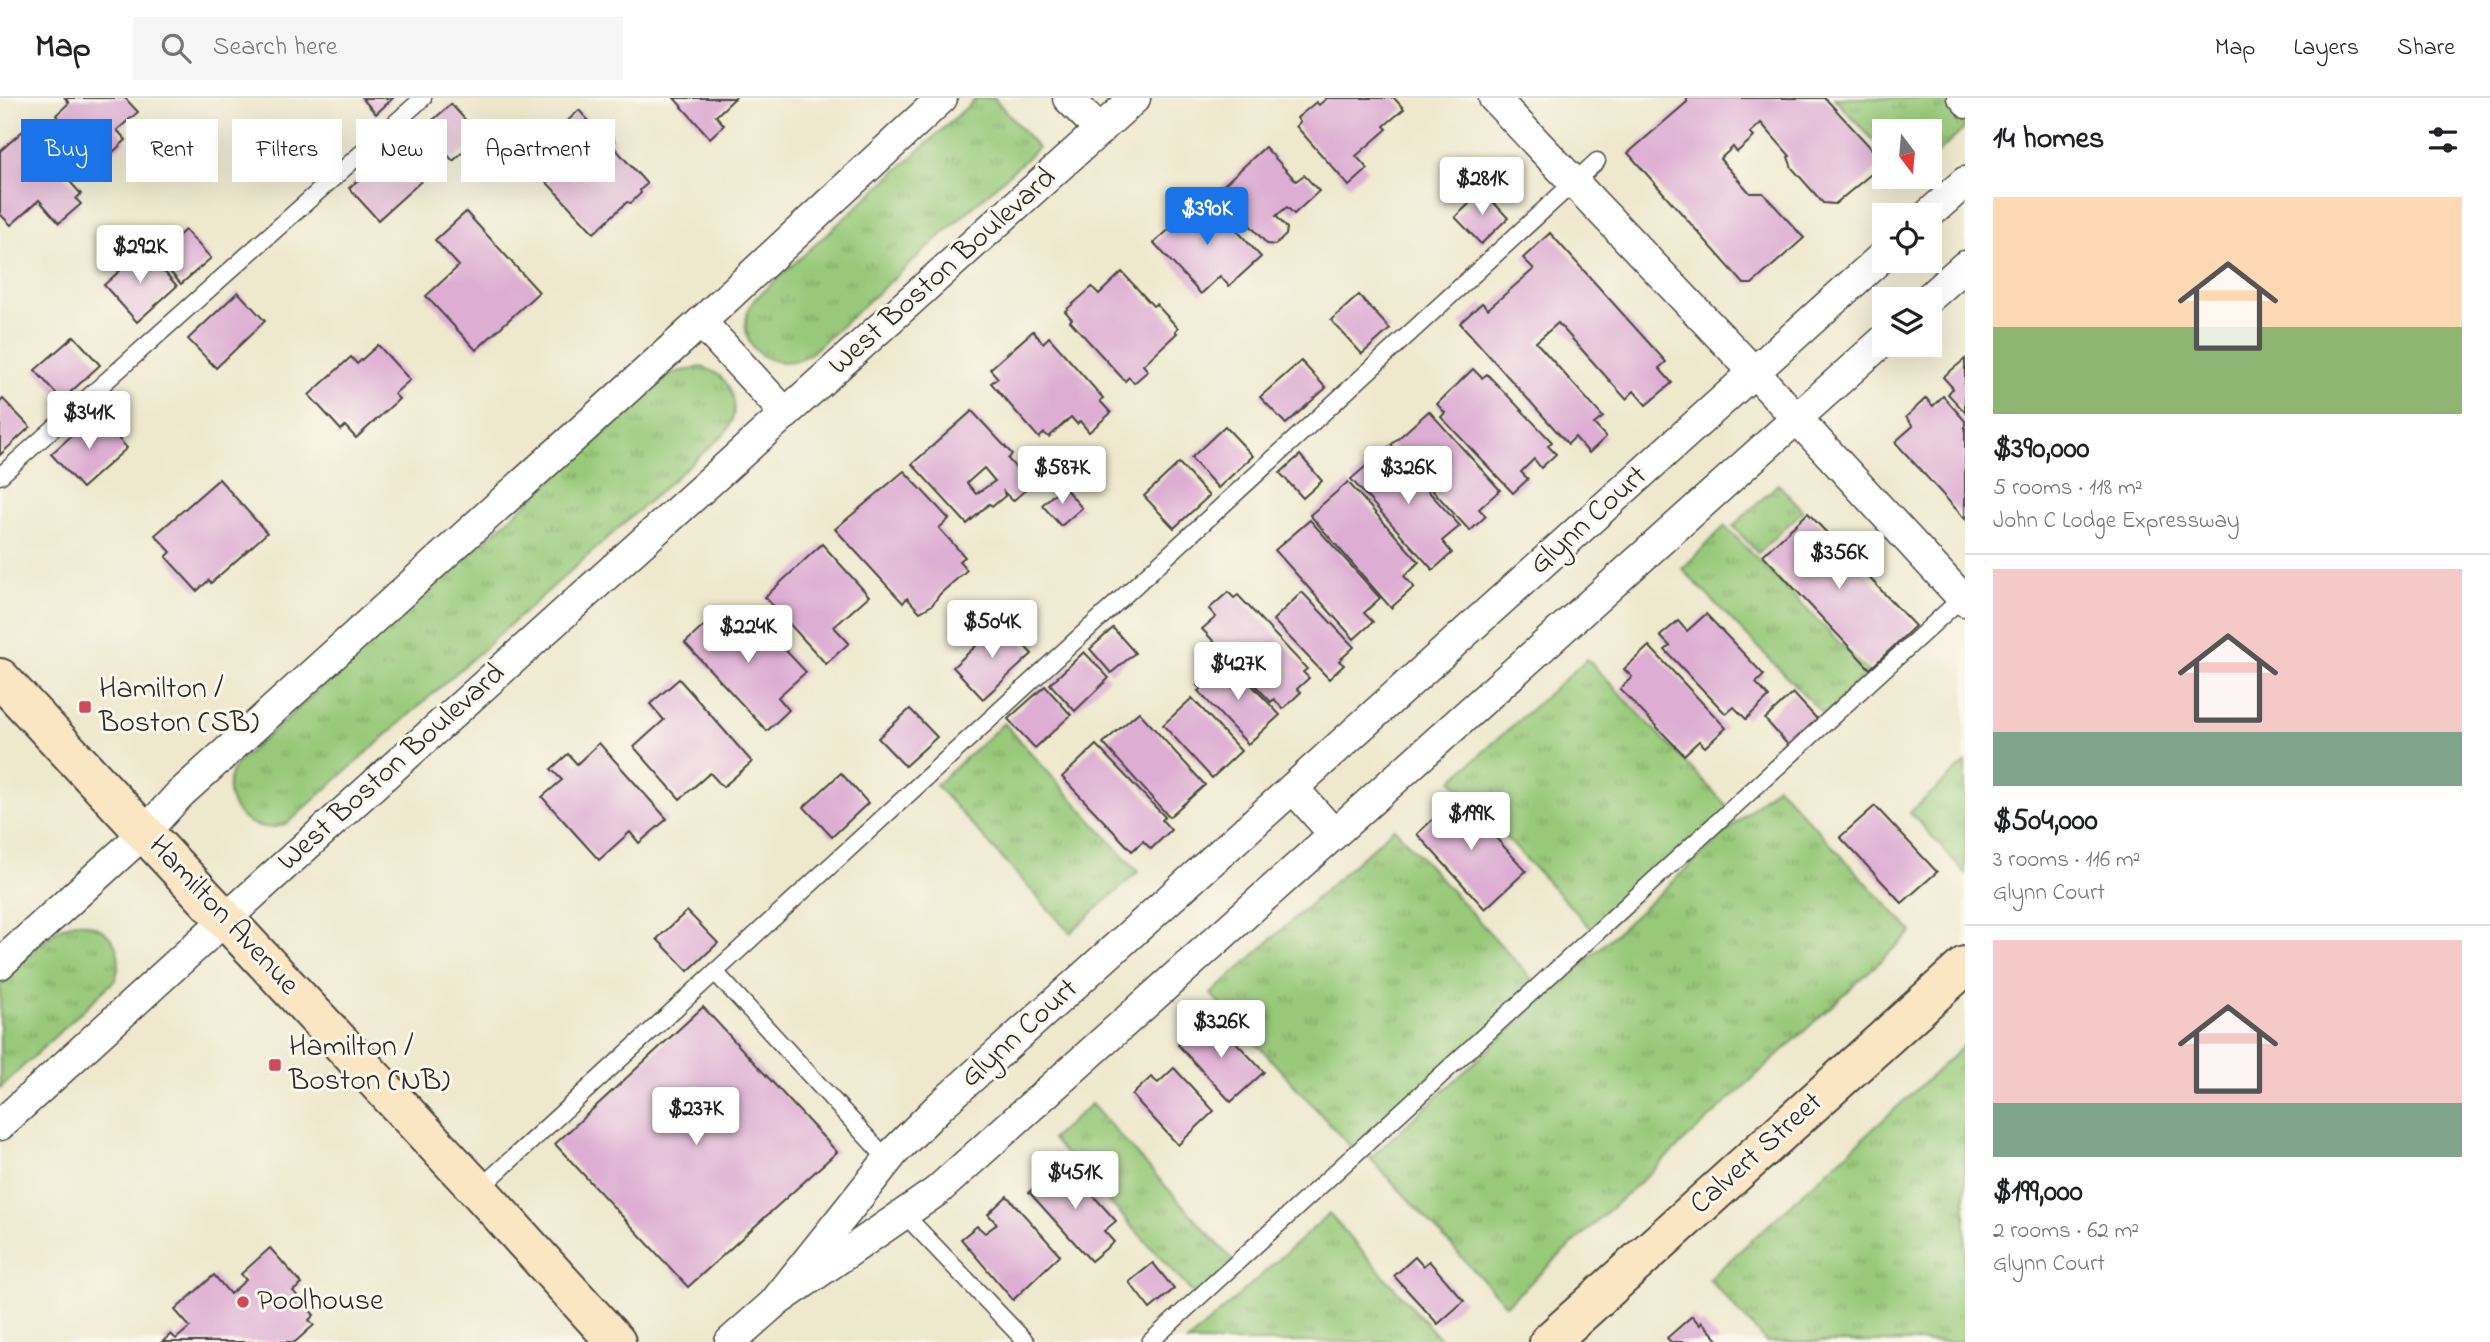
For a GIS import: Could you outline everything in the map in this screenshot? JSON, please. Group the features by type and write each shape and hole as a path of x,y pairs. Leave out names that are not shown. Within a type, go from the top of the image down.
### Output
{"main road":[{"name":"Hamilton Avenue","path":"0,678 478,1190 616,1342"},
{"name":"Calvert Street","path":"1549,1342 1965,966"}],"street":[{"path":"0,964 145,832 179,795 701,322 942,98"},
{"path":"1068,98 1100,130"},
{"name":"West Boston Boulevard","path":"0,1125 1136,98"},
{"path":"1494,98 1964,597"},
{"path":"1941,203 1965,182"},
{"name":"Glynn Court","path":"773,1304 888,1160 940,1106 1872,266"},
{"path":"1941,287 1965,266"},
{"path":"701,322 786,414"},
{"name":"Glynn Court","path":"730,1342 773,1304 937,1191 1872,351"},
{"path":"1293,788 1334,834"}],"lane":[{"path":"0,476 423,98"},
{"path":"1955,98 1965,110"},
{"path":"478,1190 1597,161"},
{"path":"1150,1342 1964,597"},
{"path":"715,972 888,1160"},
{"path":"904,1214 1026,1342"}],"green space":[{"path":"977,98 994,98 1038,148 810,354 781,362 757,351 749,341 746,329 747,315 754,300"},
{"path":"1834,98 1965,98 1965,128 1942,149 1942,119 1872,119 1872,139"},
{"path":"702,367 724,380 732,395 734,412 724,434 288,823 273,827 260,826 238,813 229,791 230,777 236,764 672,373"},
{"path":"1778,484 1803,511 1758,553 1733,526"},
{"path":"1725,526 1868,672 1824,715 1682,569"},
{"path":"1587,659 1731,810 1598,936 1452,780"},
{"path":"1004,723 1138,872 1070,933 936,785"},
{"path":"1965,763 1965,873 1910,812"},
{"path":"1777,786 1912,932 1506,1305 1370,1158"},
{"path":"1394,828 1541,989 1358,1155 1211,994"},
{"path":"75,922 97,928 112,940 118,957 115,980 0,1088 0,982 58,929"},
{"path":"1965,1045 1965,1342 1766,1342 1709,1279"},
{"path":"1091,1104 1238,1266 1200,1301 1052,1139"},
{"path":"1329,1214 1443,1342 1187,1342"}],"building":[{"path":"65,98 125,98 138,112 126,119 117,130 126,140 112,153 112,119 60,119 56,115 69,103"},
{"path":"362,98 393,98 376,114"},
{"path":"674,98 735,98 716,116 724,125 710,138"},
{"path":"1327,98 1394,98 1404,109 1384,126 1387,129 1356,156 1368,169 1349,186 1296,126 1300,122 1297,118 1316,102 1319,105"},
{"path":"1687,98 1825,98 1872,149 1872,173 1835,204 1823,203 1792,168 1788,157 1790,156 1761,123 1750,133 1754,137 1737,152 1733,147 1720,159 1750,193 1763,193 1804,238 1752,284 1744,284 1628,153 1687,102"},
{"path":"451,104 465,119 461,119 461,154 453,161 447,154 447,119 434,119"},
{"path":"579,110 587,119 570,119"},
{"path":"21,133 21,182 70,182 81,194 76,199 81,204 59,223 39,200 11,225 0,214 0,151"},
{"path":"1265,147 1296,181 1304,175 1319,191 1294,214 1287,207 1276,216 1287,228 1286,235 1275,245 1267,244 1218,190"},
{"path":"615,148 647,184 631,203 627,202 594,233 546,182 615,182"},
{"path":"356,182 420,182 378,220 349,188"},
{"path":"1483,191 1508,218 1481,244 1455,217"},
{"path":"1206,196 1261,257 1229,286 1220,276 1201,294 1154,243"},
{"path":"466,212 539,292 476,350 426,296 459,266 435,240"},
{"path":"185,230 211,258 181,284 156,256"},
{"path":"1550,233 1666,362 1659,368 1672,383 1646,405 1634,391 1626,399 1558,323 1536,342 1603,417 1594,424 1606,437 1589,453 1575,437 1568,444 1460,323 1482,303 1488,309 1534,269 1523,258"},
{"path":"144,249 177,286 137,322 104,285"},
{"path":"1122,272 1153,306 1156,304 1178,328 1175,331 1177,333 1143,365 1148,371 1134,383 1129,377 1125,381 1070,321 1072,319 1065,311 1092,287 1099,294"},
{"path":"238,292 265,321 216,368 188,339"},
{"path":"1359,295 1390,329 1362,354 1331,320"},
{"path":"1033,331 1043,343 1049,337 1103,398 1100,401 1111,413 1089,432 1080,421 1077,424 1071,417 1049,437 1044,433 1039,438 991,383 998,378 990,369"},
{"path":"74,336 100,365 62,400 35,370"},
{"path":"378,345 410,380 394,394 399,399 356,438 345,426 341,430 309,395 351,357 357,364"},
{"path":"1965,359 1965,412 1948,394 1953,388 1943,377"},
{"path":"1301,361 1326,388 1286,424 1260,397"},
{"path":"1473,369 1482,378 1487,374 1552,442 1548,446 1556,454 1541,468 1534,459 1521,472 1528,479 1513,493 1441,417 1445,413 1437,404"},
{"path":"1943,396 1965,421 1965,519 1895,442 1913,426 1906,417 1926,398 1933,406"},
{"path":"3,399 30,427 0,455 0,402"},
{"path":"972,411 1012,454 1008,459 1031,485 1013,501 1004,492 1005,496 993,506 989,504 967,524 912,464","holes":["984,468 995,481 976,494 967,483"]},
{"path":"1429,411 1500,490 1479,509 1486,516 1470,531 1391,445"},
{"path":"96,414 127,448 82,488 51,454"},
{"path":"1225,426 1253,456 1218,488 1191,458"},
{"path":"1388,447 1460,526 1442,541 1452,553 1433,570 1351,479"},
{"path":"1300,455 1322,481 1303,498 1280,473"},
{"path":"1179,463 1209,496 1174,528 1144,496"},
{"path":"904,471 949,519 939,528 965,557 959,561 967,570 940,594 932,605 920,612 907,598 903,603 835,529"},
{"path":"219,479 267,533 211,583 209,580 197,591 166,557 171,552 155,535"},
{"path":"1348,482 1419,562 1404,576 1414,587 1391,608 1310,515"},
{"path":"1063,486 1082,508 1061,526 1042,505"},
{"path":"1808,513 1915,626 1870,669 1763,555"},
{"path":"1310,520 1380,598 1364,613 1373,622 1354,639 1275,550"},
{"path":"822,544 869,596 834,627 849,643 826,664 765,597"},
{"path":"1228,592 1234,598 1238,595 1307,669 1303,672 1309,678 1297,689 1301,692 1283,709 1274,699 1271,702 1202,629 1216,617 1209,609"},
{"path":"1302,592 1354,647 1339,661 1344,665 1329,679 1273,620"},
{"path":"748,610 806,672 778,697 789,710 767,731 685,643 717,614 730,627"},
{"path":"1706,614 1764,675 1756,683 1769,697 1746,719 1734,707 1726,714 1665,650 1670,646 1660,636 1678,621 1687,631"},
{"path":"1002,622 1032,654 983,699 953,667"},
{"path":"1113,628 1135,653 1111,673 1090,649"},
{"path":"1649,646 1726,728 1705,747 1699,741 1684,755 1620,689 1632,677 1624,669"},
{"path":"1084,652 1109,678 1075,711 1050,684"},
{"path":"1230,662 1280,715 1248,744 1198,691 1201,689 1197,685 1217,666 1221,671"},
{"path":"679,679 752,762 723,787 710,773 680,799 634,747 664,720 650,704"},
{"path":"1045,686 1071,715 1035,748 1008,719"},
{"path":"1793,693 1818,720 1789,746 1765,719"},
{"path":"1192,698 1241,751 1212,778 1163,725"},
{"path":"910,709 937,737 905,766 878,738"},
{"path":"1139,712 1205,785 1169,817 1103,743"},
{"path":"599,743 667,819 639,843 630,832 599,860 542,797 562,780 551,769 568,754 577,764"},
{"path":"1096,745 1165,817 1162,820 1171,830 1151,849 1143,841 1132,851 1062,777"},
{"path":"841,773 868,803 832,837 804,807"},
{"path":"1458,796 1526,871 1485,909 1417,834"},
{"path":"1875,806 1937,872 1902,903 1840,837"},
{"path":"687,911 718,943 688,971 657,939"},
{"path":"703,1007 837,1152 688,1287 555,1144"},
{"path":"1215,1020 1264,1072 1231,1102 1178,1045 1196,1028 1200,1033"},
{"path":"1174,1068 1214,1111 1178,1145 1132,1095 1151,1077 1158,1083"},
{"path":"1063,1162 1116,1221 1104,1231 1114,1242 1091,1261 1029,1192"},
{"path":"1007,1196 1060,1255 1013,1300 961,1239 977,1226 985,1233 997,1224 988,1214"},
{"name":"Poolhouse","path":"270,1248 302,1284 293,1291 314,1315 309,1320 314,1325 295,1342 162,1342 171,1334 176,1339 190,1327 175,1310 214,1275 230,1294 246,1280 241,1274"},
{"path":"1415,1257 1423,1266 1429,1261 1464,1301 1438,1324 1394,1276"},
{"path":"1153,1263 1174,1289 1150,1309 1129,1282"},
{"path":"1692,1316 1700,1325 1702,1322 1720,1342 1671,1342 1667,1338"}],"place":[{"name":"Hamilton / Boston (SB)","path":"85,707"},
{"name":"Hamilton / Boston (NB)","path":"275,1065"},
{"name":"Poolhouse","path":"243,1302"}]}
